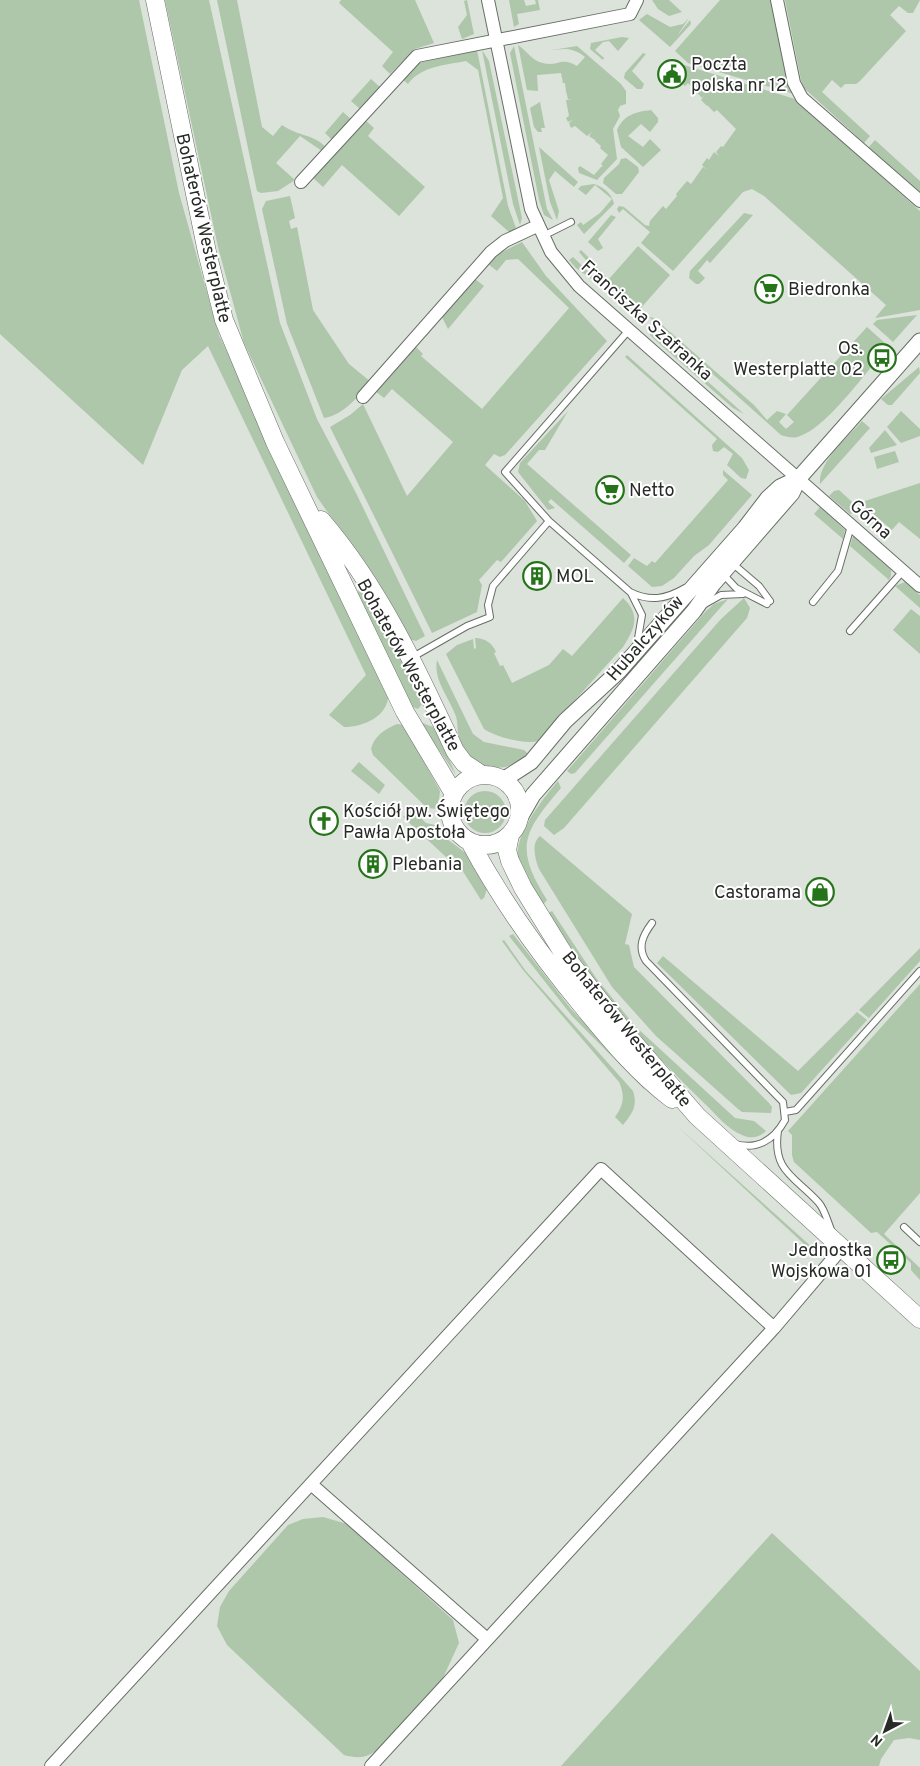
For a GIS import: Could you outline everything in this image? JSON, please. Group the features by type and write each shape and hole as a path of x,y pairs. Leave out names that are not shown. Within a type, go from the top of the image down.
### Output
{"main road":[{"name":"Bohaterów Westerplatte","path":"155,0 207,252 224,320 275,442 405,712 454,794"},
{"name":"Bohaterów Westerplatte","path":"305,502 334,535 376,598 410,659 455,751 464,763 482,776"},
{"path":"482,776 503,780 510,786 519,802 514,828 495,844 487,846 470,842 456,830 450,816 454,794 466,781 482,776"},
{"name":"Bohaterów Westerplatte","path":"514,828 507,850 512,867 565,956 621,1028 697,1116"},
{"name":"Bohaterów Westerplatte","path":"470,842 486,873 543,957 625,1056 665,1094 697,1116 920,1319"}],"street":[{"name":"Franciszka Szafranka","path":"488,0 526,190 540,231 568,275 799,478"},
{"path":"301,182 412,59 422,53 630,14 637,0"},
{"path":"777,0 794,83 802,98 920,201"},
{"path":"363,397 490,252 505,242 540,231"},
{"name":"Hubalczyków","path":"514,828 533,795 694,611 775,492 799,478 920,341"},
{"name":"Górna","path":"799,478 920,586"},
{"name":"Hubalczyków","path":"503,780 531,762 565,721 604,687 701,578 724,565"},
{"path":"51,1766 601,1169 774,1328"},
{"path":"371,1766 774,1328 840,1246"},
{"path":"311,1484 488,1639"}],"lane":[{"path":"540,231 571,222"},
{"path":"629,330 505,472 549,521 630,592 646,598 666,598 701,578"},
{"path":"410,659 467,626 490,616 488,605 493,586 549,521"},
{"path":"813,602 838,570 851,525"},
{"path":"724,565 759,586 768,602 749,595 733,586 724,565"},
{"path":"850,631 903,571"},
{"path":"630,592 642,615 642,627 634,654"},
{"path":"694,611 720,595 736,593 749,595"},
{"path":"652,923 643,937 641,945 646,961 783,1102 785,1120 778,1130 765,1142 755,1146 744,1146 725,1141"},
{"path":"785,1112 796,1110 920,972"},
{"path":"778,1130 777,1151 782,1167 820,1204 840,1246"},
{"path":"904,1227 920,1242"}],"green space":[{"path":"0,0 139,0 179,193 219,335 388,691 385,707 381,713 368,722 344,727 329,715 366,675 208,346 182,370 143,465 0,334"},
{"path":"165,0 209,0 280,323 317,419 356,493 425,636 416,641 409,639 379,586 317,497 244,343 218,247"},
{"path":"217,0 237,0 262,127 273,136 282,125 294,132 311,137 327,148 322,151 300,136 276,163 295,180 278,191 261,193 257,191"},
{"path":"341,0 415,0 434,43 415,49 390,74 382,66 393,52 339,3"},
{"path":"467,0 474,34 462,39 458,27 467,15 464,1"},
{"path":"509,0 524,0 526,6 536,4 535,0 538,0 540,10 517,14 519,24 514,27"},
{"path":"652,0 669,0 682,12 669,16 658,9"},
{"path":"720,0 773,0 794,94 688,63 675,51"},
{"path":"785,0 920,0 913,13 908,13 899,6 890,15 906,31 860,81 856,84 845,84 841,88 832,80 822,92 870,136 864,143 804,88"},
{"path":"647,14 670,27 683,24 689,18 677,36 690,20 691,24 670,47 639,20"},
{"path":"622,37 629,38 618,51 609,41 603,42 595,50 604,58 603,60 590,49 591,43"},
{"path":"518,45 539,62 552,64 567,62 577,66 585,57 575,51 566,49 546,51 577,46 621,84 626,91 626,104 620,106 618,110 620,116 613,129 617,159 597,180 579,173 578,168 580,166 594,175 602,166 604,167 601,164 608,155 600,148 601,146 595,141 596,139 589,136 592,132 587,136 575,126 571,128 569,123 573,120 568,122 566,118 569,116 566,100 572,99 568,99 561,73 537,75 538,91 527,90"},
{"path":"514,46 547,209 553,220 544,215 539,200 510,53"},
{"path":"477,50 508,206 516,228 509,232 491,216 503,198 478,70 466,61 427,70 413,78 408,84 401,78 418,63"},
{"path":"482,50 489,61 522,218 520,225 513,204"},
{"path":"643,53 646,54 632,71 644,84 642,89 637,89 624,78 625,73"},
{"path":"684,65 795,99 920,211 920,310 875,318 886,305 764,196 752,189 743,192 673,271 641,243 650,232 623,209 619,213 617,209 619,206 624,207 645,225 649,226 650,221 663,206 666,209 687,181 691,184 703,167 706,169 702,165 707,158 709,160 714,152 719,156 716,152 721,146 723,147 736,129 717,110 714,112 709,105 707,106 701,100 705,95 702,98 688,83 685,86 675,77"},
{"path":"371,79 380,87 360,109 351,101"},
{"path":"540,102 545,128 541,128 542,132 538,132 534,127 530,108"},
{"path":"651,110 658,118 658,122 650,132 641,124 628,136 643,147 650,139 661,150 643,167 621,147 617,130 623,121 631,115"},
{"path":"343,112 352,120 332,140 325,133"},
{"path":"364,119 374,128 368,136 425,187 399,216 342,165 323,187 312,177"},
{"path":"875,140 920,181 920,194 868,148"},
{"path":"539,147 578,182 574,187 555,171 549,180 559,211 557,220 550,202"},
{"path":"626,158 638,167 639,172 622,194 616,194 603,183 604,178 619,164 621,159"},
{"path":"594,184 607,191 612,199 595,185 586,195 578,189 581,186"},
{"path":"290,196 295,218 289,221 291,229 297,227 313,310 349,364 371,382 344,409 324,418 287,324 262,209 266,201"},
{"path":"612,199 614,204 584,234 577,225 581,222 583,225 600,213"},
{"path":"744,213 753,215 710,263 707,260 698,271 705,278 699,284 696,284 689,278 690,271"},
{"path":"611,215 616,217 598,239 603,248 598,251 588,242"},
{"path":"522,242 546,276 607,341 505,455 500,457 494,454 485,465 525,501 537,521 501,562 497,560 479,580 482,585 477,612 432,633 330,427 350,415 363,404 407,496 453,442 392,389 384,398 375,391 415,346 423,354 421,356 482,409 569,308 518,259 506,260 497,271 488,264 500,253"},
{"path":"638,246 670,275 640,309 596,272 579,252 581,250 609,279"},
{"path":"573,257 613,295 576,268 569,260"},
{"path":"474,278 484,286 448,329 442,317"},
{"path":"917,315 893,342 873,324 877,320"},
{"path":"649,317 654,318 754,405 767,420 777,411 786,414 779,422 786,429 794,422 787,415 867,327 886,344 871,362 873,365 829,415 809,431 798,437 791,437 781,435"},
{"path":"649,329 744,414 733,408 654,339 650,335"},
{"path":"627,355 742,458 749,470 746,479 741,478 727,465 733,454 724,447 718,452 713,451 712,445 717,439 625,357"},
{"path":"919,367 920,373 892,405 888,405 881,399"},
{"path":"568,411 545,450 539,450 527,464 631,555 624,563 551,499 548,502 555,508 548,510 518,472 520,463"},
{"path":"901,411 920,429 920,436 901,443 887,427"},
{"path":"862,421 870,428 820,484 824,467 835,450"},
{"path":"885,430 897,445 871,453 869,448"},
{"path":"895,451 899,462 877,469 874,457"},
{"path":"723,470 752,495 709,545 694,556 674,578 662,586 652,587 628,566 634,558 647,566 652,561 655,563 728,480 723,475"},
{"path":"920,483 920,539 899,522 892,530 865,507 865,501"},
{"path":"839,490 862,511 850,514 829,496 834,491"},
{"path":"820,507 845,530 843,539 814,514"},
{"path":"853,536 891,570 889,580 850,546"},
{"path":"905,582 920,595 920,608 895,586"},
{"path":"358,586 386,630 423,703 418,709 410,706 358,597"},
{"path":"623,598 629,604 634,616 631,634 623,647 538,741 511,740 484,729 446,654 457,645 473,639 474,649 476,648 475,638 485,640 496,652 494,653 500,666 503,665 512,683 549,665 563,649 572,656"},
{"path":"744,598 750,608 747,618 564,828 554,835 544,826 545,820 721,619"},
{"path":"728,599 575,773 571,774 567,771 706,611 714,604"},
{"path":"911,609 920,616 920,654 893,630"},
{"path":"437,660 473,734 484,742 524,750 528,754 510,766 500,768 481,764 472,758 465,750 459,737 456,717 439,681 436,667"},
{"path":"420,722 433,727 438,734 456,775"},
{"path":"397,724 404,725 440,791 438,809 427,808 373,755 372,744 377,737"},
{"path":"359,762 385,785 379,794 351,771"},
{"path":"558,781 561,788 538,817 527,841 530,866 547,900 543,905 522,870 518,858 518,849 531,817"},
{"path":"485,791 500,797 506,812 500,827 485,833 470,827 464,812 470,797"},
{"path":"412,809 426,823 440,826 447,839 471,857 487,889 484,898 481,900 452,854 446,857 403,817"},
{"path":"540,836 632,914 625,944 629,945 634,967 769,1103 772,1107 771,1113 742,1112 738,1109 656,1036 612,987 539,869 535,856 535,843"},
{"path":"552,911 596,978 635,1026 735,1118 754,1121 766,1131 751,1137 737,1133 722,1121 682,1081 640,1036 582,964 548,913"},
{"path":"513,934 571,1009 638,1079 645,1090 572,1016 509,936"},
{"path":"504,940 525,970 633,1091 635,1101 633,1110 623,1125 615,1117 623,1100 619,1082 523,970 502,941"},
{"path":"920,948 920,961 869,1018 859,1010"},
{"path":"663,956 798,1071 857,1012 867,1020 801,1093 791,1095 657,963"},
{"path":"920,984 920,1193 884,1234 920,1268 920,1280 911,1270 911,1263 877,1232 871,1233 794,1162 792,1135 788,1131"},
{"path":"676,1125 814,1249 817,1256"},
{"path":"323,1517 347,1524 453,1620 459,1643 442,1680 380,1748 363,1757 344,1755 227,1645 217,1626 220,1607 229,1591 288,1525 303,1519"},
{"path":"772,1533 920,1671 920,1740 909,1738 894,1740 881,1759 879,1766 561,1766"}],"place":[{"name":"Poczta polska nr 12","path":"672,74"},
{"name":"Biedronka","path":"769,289"},
{"name":"Os. Westerplatte 02","path":"882,358"},
{"name":"Netto","path":"610,490"},
{"name":"MOL","path":"537,576"},
{"name":"Kościół pw. Świętego Pawła Apostoła","path":"324,821"},
{"name":"Plebania","path":"373,864"},
{"name":"Castorama","path":"820,892"},
{"name":"Jednostka Wojskowa 01","path":"891,1260"}]}
